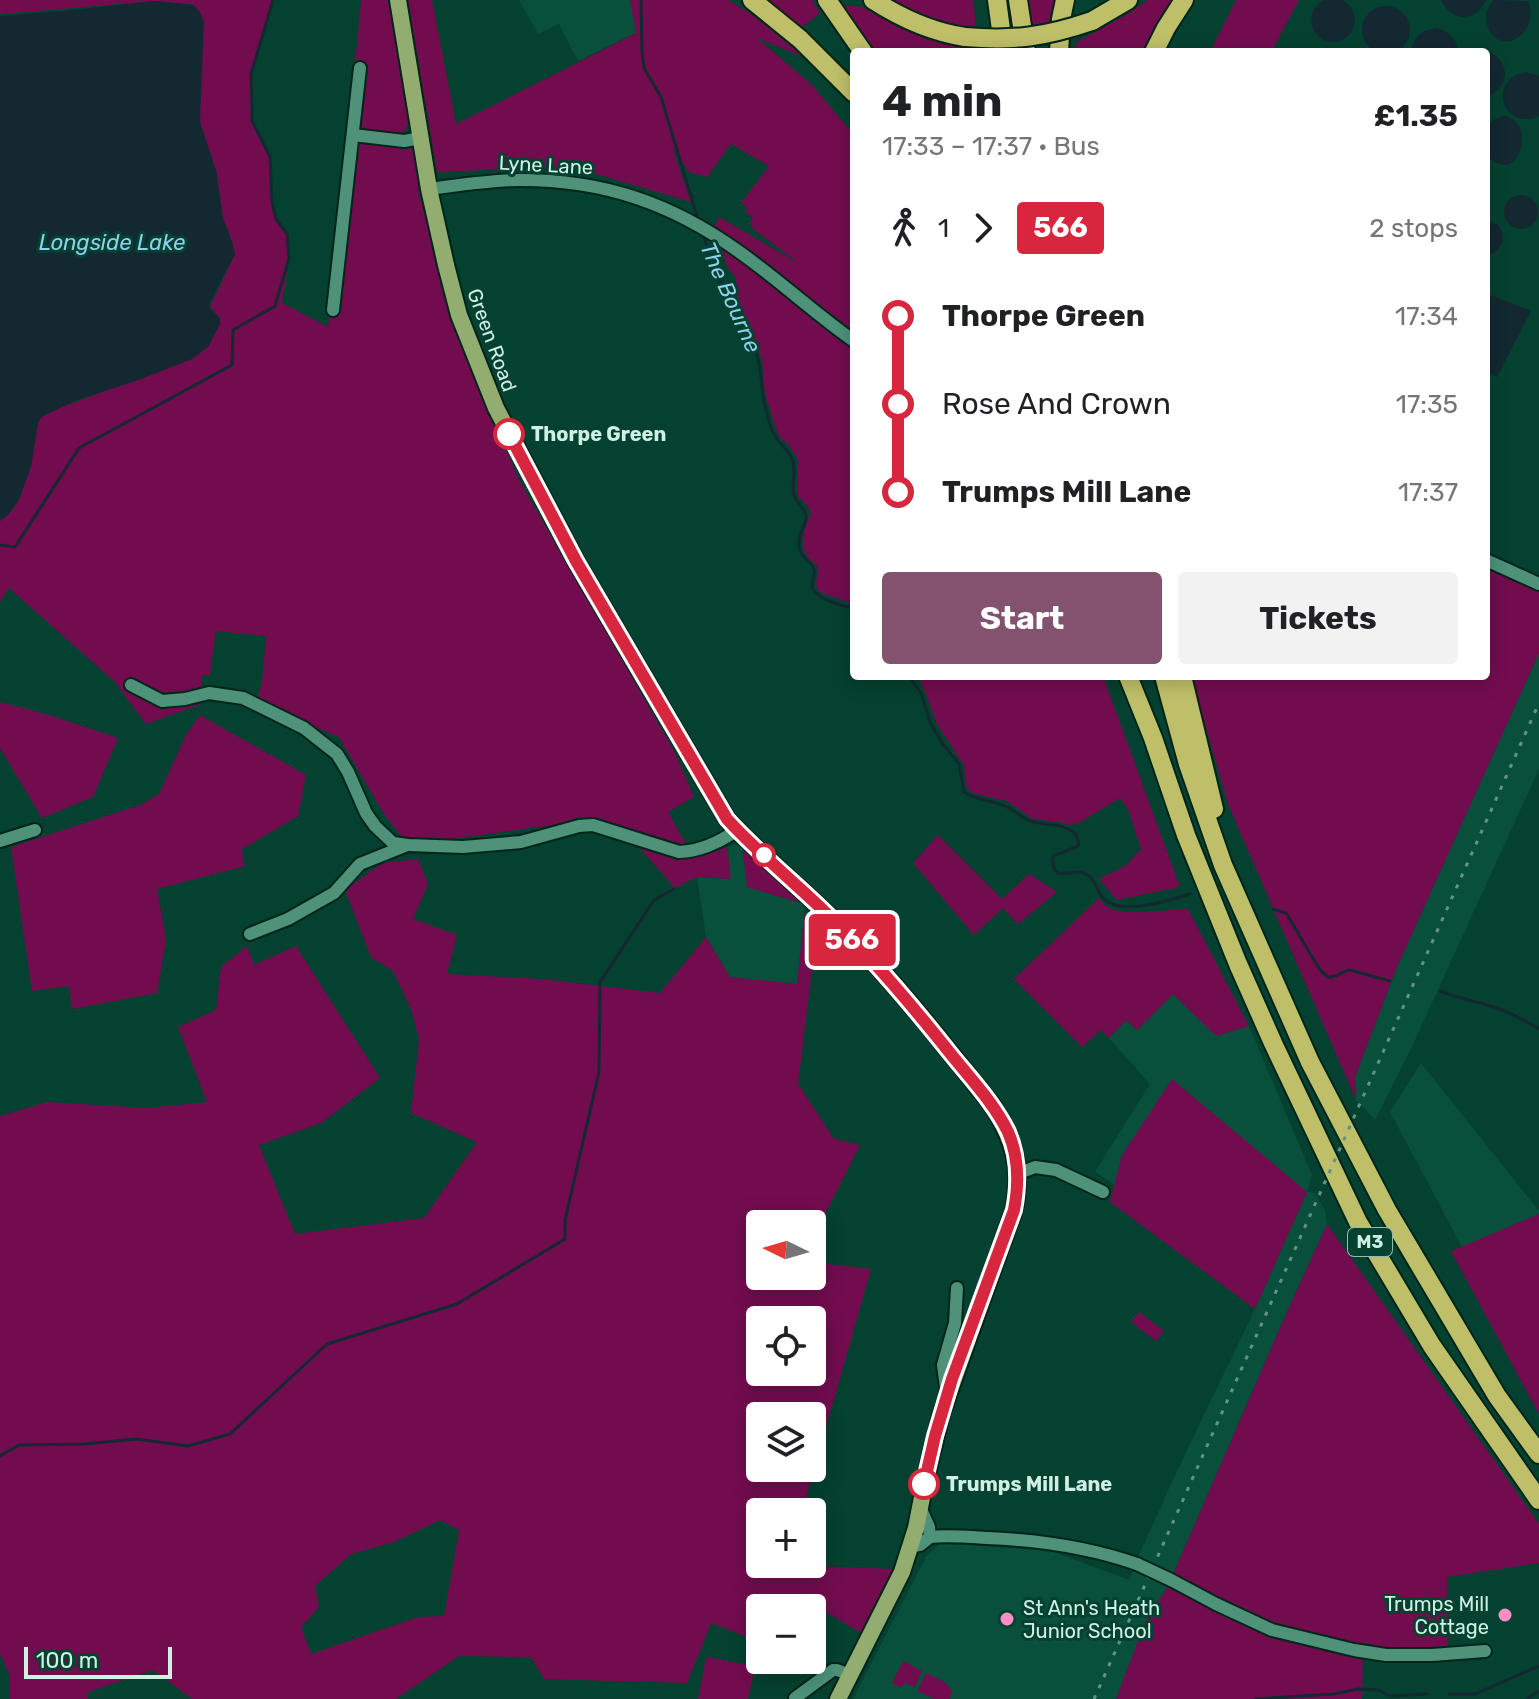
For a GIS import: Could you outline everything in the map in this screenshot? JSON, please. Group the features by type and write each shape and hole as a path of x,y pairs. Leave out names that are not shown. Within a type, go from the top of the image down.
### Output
{"highway":[{"path":"752,0 800,39 850,89"},
{"path":"827,0 860,48"},
{"path":"873,0 915,24 952,35 997,39 1032,37 1065,30 1092,21 1128,0"},
{"path":"997,0 1003,48"},
{"path":"1018,0 1025,48"},
{"path":"1059,48 1065,0"},
{"path":"1156,48 1184,0"},
{"path":"1130,680 1153,738"},
{"name":"M3","path":"1138,680 1153,738 1186,835 1238,964 1358,1222 1432,1346 1539,1500"},
{"name":"M3","path":"1165,680 1188,764 1223,865 1310,1062 1387,1210 1497,1396 1539,1454"},
{"path":"1183,680 1211,794 1223,865"}],"main road":[{"name":"Green Road","path":"398,0 429,189 459,315 496,408 591,587 727,819 826,912 885,975 994,1108 1008,1133 1015,1155 1017,1194 1006,1236 947,1395 911,1547 891,1597 838,1699"}],"street":[{"path":"333,310 360,68"},
{"path":"353,135 404,141 421,138"},
{"name":"Lyne Lane","path":"429,189 520,180 583,184 640,198 711,233 850,338"},
{"path":"1490,562 1539,584"},
{"path":"131,685 162,701 209,693 243,698 304,728 337,754 366,813 393,843 463,847 521,842 593,825 679,852 691,852 737,830"},
{"path":"0,841 35,830"},
{"path":"250,934 288,919 334,893 360,864 408,845"},
{"path":"1017,1174 1035,1167 1056,1170 1103,1192"},
{"path":"947,1395 943,1365 955,1323 957,1288"},
{"path":"911,1547 926,1542 930,1537 920,1507"},
{"path":"930,1537 1022,1539 1105,1553 1137,1564 1272,1630 1354,1650 1386,1655 1485,1651"},
{"path":"795,1698 833,1670 850,1675"}],"shaded area":[{"name":"Thorpe Green","path":"0,0 273,0 251,74 252,121 270,157 273,202 277,219 287,234 289,258 282,303 328,327 353,135 415,146 419,195 472,370 520,482 674,751 694,797 668,812 687,846 598,819 408,845 384,814 339,737 257,703 266,636 216,631 210,675 202,675 199,705 146,724 114,681 9,588 0,602 0,521 13,509 41,417 191,359 220,318 210,307 235,254 223,218 216,170 200,122 194,5 155,1 0,14"},
{"path":"361,0 389,0 409,123 403,133 349,128"},
{"path":"408,0 432,0 456,124 636,33 630,0 728,0 750,13 804,57 757,38 812,85 850,130 850,603 822,593 817,588 818,567 803,547 811,512 798,496 797,458 779,436 765,392 762,358 745,332 736,308 736,277 711,233 719,217 800,264 753,229 750,222 753,217 745,212 747,207 741,203 769,166 731,144 707,177 689,172 672,147 691,202 579,169 437,172"},
{"path":"519,0 630,0 637,32 578,61 559,24 538,34"},
{"path":"761,0 812,0 820,13 799,29"},
{"path":"890,0 973,0 976,26 943,24"},
{"path":"1029,0 1055,0 1049,23 1032,27"},
{"path":"1148,0 1174,0 1149,48 1075,48 1077,42"},
{"path":"1236,0 1299,0 1273,48 1212,48"},
{"path":"842,5 862,7 929,40 963,48 871,48"},
{"path":"1490,569 1539,590 1539,653 1397,967 1355,1077 1356,1100 1228,804 1192,680 1490,680"},
{"path":"1539,653 1539,769 1410,1051 1375,1120 1356,1100 1355,1077 1397,967"},
{"path":"921,680 1104,680 1180,887 1117,900 1099,879 1125,866 1141,849 1128,809 1120,798 1079,823 1069,825 1033,819 1007,801 970,791 966,785 964,765 938,726"},
{"path":"0,702 118,738 93,797 42,818 0,748"},
{"path":"200,715 306,775 298,816 241,850 245,866 157,889 166,939 157,993 72,1009 69,986 32,991 11,847 140,805 159,794 186,735"},
{"path":"938,835 1002,899 1029,874 1057,892 1018,924 1003,908 974,935 913,863"},
{"path":"742,843 747,887 805,904 797,985 730,977 706,937 697,877 730,879 728,847"},
{"path":"742,843 805,904 747,887"},
{"path":"727,847 731,879 697,877 675,888 640,848 688,859"},
{"path":"418,859 428,884 413,919 457,935 447,974 541,979 660,993 706,937 730,977 797,984 804,916 818,920 798,1084 834,1139 860,1145 826,1212 746,1210 746,1290 826,1290 826,1264 871,1269 826,1427 826,1402 746,1402 746,1482 811,1482 806,1498 746,1498 746,1578 826,1578 826,1566 896,1569 863,1634 826,1612 826,1594 746,1594 746,1637 711,1623 687,1683 544,1679 531,1657 459,1656 396,1699 192,1699 153,1670 88,1692 88,1699 9,1699 9,1674 0,1654 0,1116 47,1102 147,1108 207,1102 178,1027 216,1010 221,967 247,946 254,965 296,946 380,1078 321,1123 259,1145 295,1234 424,1218 477,1142 411,1113 419,1039 411,1009 393,971 371,957 345,890 382,863","holes":["440,1520 459,1530 444,1616 418,1617 311,1654 301,1627 319,1607 315,1586 351,1554 394,1542"]},
{"path":"1099,898 1109,908 1122,911 1188,909 1249,1026 1216,1036 1173,994 1137,1030 1126,1020 1109,1038 1101,1030 1082,1047 1014,979"},
{"path":"1173,994 1216,1035 1249,1026 1312,1175 1307,1191 1316,1194 1325,1210 1327,1224 1173,1574 1138,1557 1307,1192 1122,1155 1115,1185 1095,1172 1150,1084 1109,1038 1126,1020 1138,1030"},
{"path":"1421,1063 1539,1214 1462,1247 1390,1112"},
{"path":"1172,1079 1307,1192 1255,1309 1110,1202 1122,1155"},
{"path":"1539,1214 1539,1414 1451,1251"},
{"path":"1327,1224 1539,1524 1539,1563 1447,1577 1448,1648 1363,1654 1362,1699 1116,1699 1145,1622 1168,1586"},
{"path":"1139,1312 1164,1331 1156,1341 1131,1322"},
{"name":"St Ann's Heath Junior School","path":"942,1543 1051,1551 1129,1580 1135,1568 1168,1586 1116,1699 853,1699 927,1555"},
{"path":"706,1657 746,1664 746,1674 753,1674 748,1699 698,1699"},
{"path":"903,1661 922,1671 915,1687 904,1683 902,1688 892,1683"},
{"path":"926,1673 945,1682 952,1691 950,1699 935,1699 917,1691"}],"water":[{"path":"1325,0 1341,0 1353,12 1353,28 1341,40 1325,40 1313,28 1313,12"},
{"path":"1441,0 1486,0 1476,13 1464,17 1451,13"},
{"path":"1493,0 1529,1 1531,14 1528,25 1516,39 1500,40 1492,35 1486,18"},
{"name":"Longside Lake","path":"155,1 194,5 204,21 200,122 216,170 223,218 235,254 210,302 210,308 220,318 220,324 208,347 192,359 77,400 41,417 31,467 19,500 0,521 0,16"},
{"path":"1377,8 1395,8 1408,21 1408,39 1401,48 1371,48 1364,39 1364,21"},
{"path":"1436,28 1445,31 1452,36 1457,48 1412,48 1419,35"},
{"path":"1490,53 1503,64 1505,71 1501,86 1490,95"},
{"path":"1526,72 1539,76 1539,116 1526,119 1516,117 1509,111 1503,93 1506,84"},
{"path":"1503,116 1514,120 1520,129 1520,150 1508,165 1490,157 1490,123"},
{"path":"1521,195 1533,200 1538,212 1533,224 1521,229 1509,224 1504,212 1509,200"},
{"path":"1490,222 1498,225 1503,235 1502,244 1492,253"},
{"path":"1490,295 1531,311 1497,377 1490,374"}],"waterway":[{"path":"0,545 15,547 79,448 232,365 233,330 275,306 289,258 287,234 276,219 272,202 270,157 252,121 251,74 273,0"},
{"name":"The Bourne","path":"641,0 644,68 661,97 699,223"},
{"name":"The Bourne","path":"703,234 712,263 755,350 773,432 794,464 794,495 806,516 799,541 800,550 813,567 812,588 825,599 850,607"},
{"name":"The Bourne","path":"912,680 921,693 930,722 959,764 964,792 1007,807 1030,821 1060,826 1076,834 1079,845 1053,856 1053,865 1058,873 1088,875 1103,898 1121,906 1158,903 1190,894"},
{"path":"0,1456 19,1445 136,1439 188,1446 230,1434 327,1344 457,1304 565,1239 565,1220 599,1072 600,982 654,900 674,889"},
{"name":"The Bourne","path":"1273,909 1286,913 1320,970 1328,977 1350,970 1390,981"},
{"name":"The Bourne","path":"1440,991 1504,1010 1539,1029"},
{"name":"The Bourne","path":"1449,1694 1475,1694 1539,1666"},
{"name":"The Bourne","path":"1255,1699 1334,1694 1358,1689 1379,1690 1389,1696 1427,1694"},
{"name":"The Bourne","path":"1527,1699 1539,1691"}],"railway":[{"path":"1094,1699 1539,703"}],"bus line":[{"name":"566","path":"509,434 576,561 727,819 826,912 885,975 994,1108 1008,1133 1017,1174 1014,1210 952,1379 924,1484"}],"place":[{"name":"Thorpe Green","path":"509,434"},
{"name":"Trumps Mill Lane","path":"924,1484"},
{"name":"Trumps Mill Cottage","path":"1505,1615"},
{"name":"St Ann's Heath Junior School","path":"1007,1619"}]}
